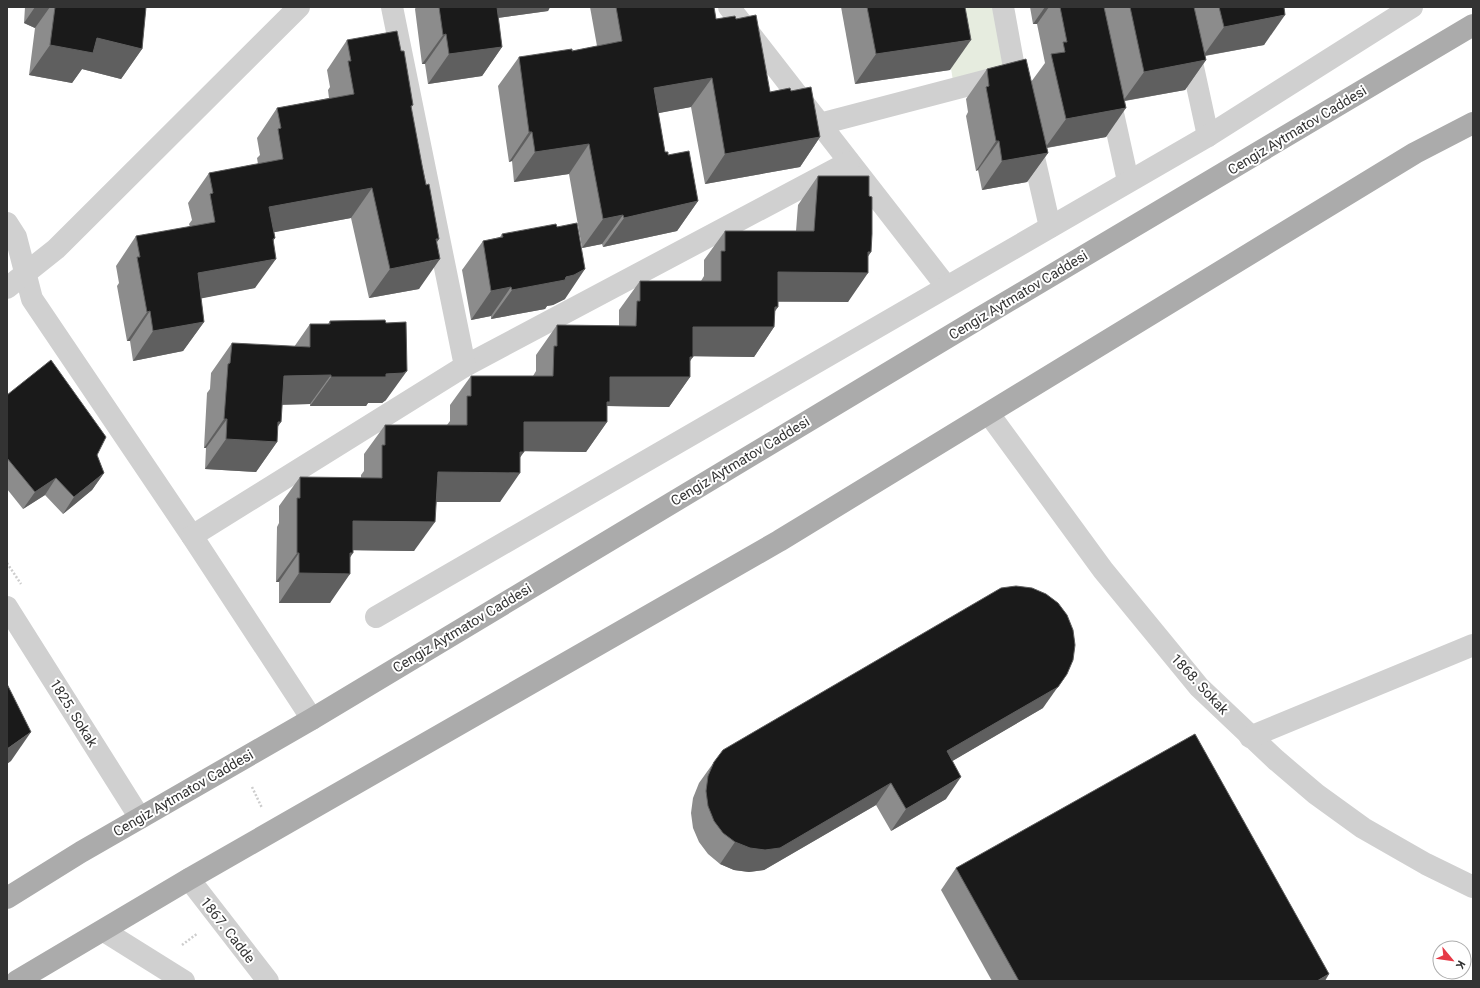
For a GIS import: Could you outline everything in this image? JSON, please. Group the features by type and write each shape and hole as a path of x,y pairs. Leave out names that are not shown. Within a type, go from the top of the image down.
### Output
{"main road":[{"name":"Cengiz Aytmatov Caddesi","path":"7,898 81,852 312,719 978,319 1473,25"},
{"path":"17,981 104,931 189,879 779,541 1415,153 1473,123"}],"street":[{"path":"7,288 56,249 299,7"},
{"path":"392,7 465,366"},
{"path":"728,7 946,286"},
{"path":"1003,7 1020,96"},
{"path":"1180,7 1208,136"},
{"path":"376,617 946,286 1208,136 1412,7"},
{"path":"820,124 1015,72"},
{"path":"1105,75 1128,181"},
{"path":"1025,119 1050,227"},
{"path":"192,536 465,366 849,162"},
{"path":"7,223 16,237 32,299 192,536 312,719"},
{"name":"1868. Sokak","path":"989,414 1103,570 1199,687 1250,736 1316,794 1363,828 1426,864 1473,887"},
{"name":"1825. Sokak","path":"7,607 140,818"},
{"path":"1250,736 1473,645"},
{"name":"1867. Cadde","path":"189,879 268,981"},
{"path":"104,931 142,953 184,981"}],"path":[{"path":"252,787 262,809"},
{"path":"182,945 202,931"}],"shaded area":[{"path":"941,7 1003,7 1015,73 954,87"}],"building":[{"path":"55,7 146,7 142,49 97,38 93,53 50,45"},
{"path":"439,7 497,7 502,47 449,54 446,34 443,35"},
{"path":"616,7 714,7 716,19 735,16 736,19 756,15 770,92 790,88 791,91 811,87 820,137 725,154 712,78 654,88 665,152 668,152 668,155 689,151 698,201 624,218 623,215 603,219 589,144 535,152 532,132 529,132 519,57 572,49 572,51 622,41"},
{"path":"867,7 965,7 971,40 876,54"},
{"path":"1060,7 1104,7 1126,108 1066,119 1051,54 1065,52 1063,42 1067,42"},
{"path":"1130,7 1194,7 1206,60 1144,72"},
{"path":"1219,7 1284,7 1285,15 1224,27"},
{"path":"397,31 401,51 404,51 413,105 411,106 426,185 429,184 439,239 436,239 440,259 390,269 372,188 269,207 275,238 273,239 276,259 198,273 204,322 153,331 150,311 147,312 137,257 140,257 136,236 215,222 210,194 213,193 209,173 283,159 278,129 281,128 277,108 354,94 348,61 351,61 347,40"},
{"path":"1026,59 1048,153 1002,161 999,141 996,141 986,87 989,86 987,69"},
{"path":"818,176 869,176 869,196 872,197 872,234 871,252 868,252 868,273 778,272 778,307 775,307 774,327 693,327 693,357 690,357 690,377 610,377 610,402 607,402 607,422 524,422 524,452 520,452 520,473 438,472 435,522 353,521 353,553 350,553 350,574 299,573 299,553 297,553 297,498 300,498 300,477 382,478 382,445 385,445 385,425 467,425 467,396 471,396 471,376 553,376 554,346 557,346 557,325 636,326 637,301 640,301 640,281 721,281 721,251 725,251 725,231 814,231"},
{"path":"577,223 585,269 574,275 566,277 565,280 512,290 511,287 491,291 483,241 503,237 502,234 556,224 557,227"},
{"path":"385,320 386,323 406,322 407,371 403,373 386,374 386,377 331,377 331,375 284,376 281,422 278,422 277,442 226,439 227,419 224,419 228,364 230,363 232,343 310,347 310,324 330,324 330,321"},
{"path":"51,360 106,437 97,455 104,473 74,497 56,478 35,492 7,458 7,395"},
{"path":"1016,586 1032,588 1046,594 1058,603 1067,615 1073,630 1075,645 1073,660 1067,674 1058,687 947,751 961,777 906,809 891,783 780,848 765,850 750,848 735,842 723,833 714,821 708,806 706,791 708,776 714,762 723,750 1001,588"},
{"path":"7,684 31,732 7,749"},
{"path":"1195,734 1329,974 1317,981 1019,981 956,868"}]}
